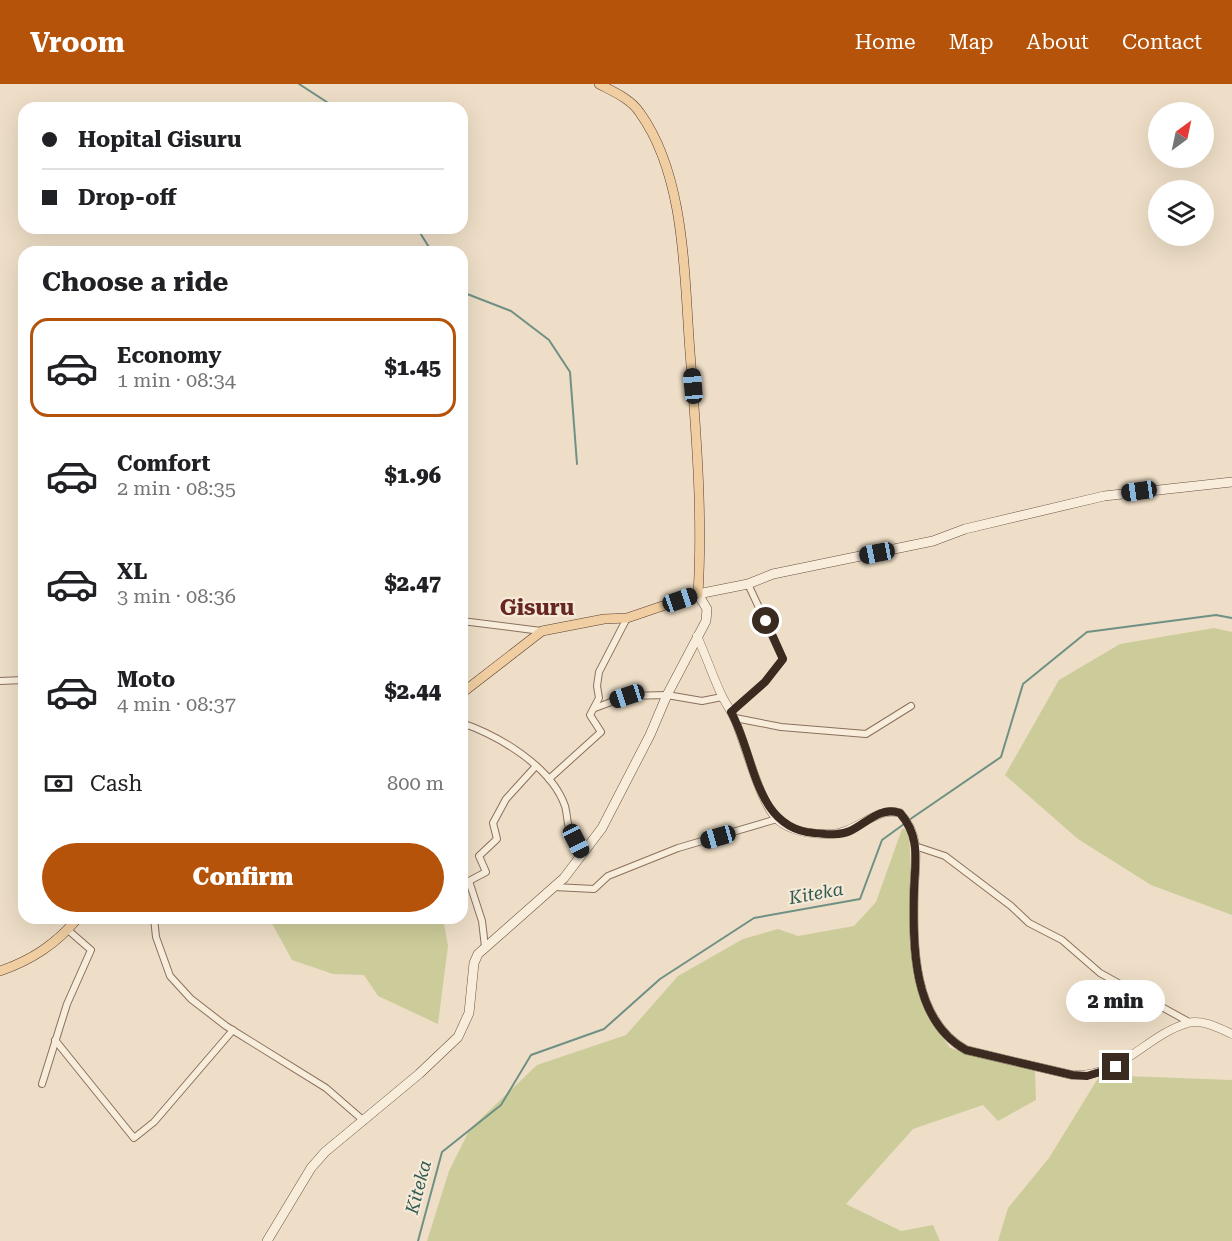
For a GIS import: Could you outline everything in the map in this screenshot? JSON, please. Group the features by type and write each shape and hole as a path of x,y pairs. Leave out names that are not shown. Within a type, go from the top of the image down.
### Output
{"main road":[{"path":"267,1241 311,1168 325,1152 364,1121 458,1038 469,1013 474,963 485,947 554,887 602,828 655,726 666,695 708,614 698,594 696,422 685,275 672,189 662,157 641,113 620,95 599,84"},
{"path":"468,688 542,631 604,619 627,618 698,594 748,584 773,574 922,543 983,525 1104,496 1232,482"},
{"path":"0,971 36,956 73,924"}],"street":[{"path":"733,715 765,682 783,659 748,584"},
{"path":"549,779 601,732 590,715 599,698 597,686 599,672 627,618"},
{"path":"468,622 542,631"},
{"path":"697,636 722,697 733,715 756,778 777,819 788,827 803,832 843,833 879,813 894,811 907,821 918,847 914,923 918,976 928,1007 951,1042 966,1050 1072,1075 1087,1076 1116,1067 1189,1022"},
{"path":"0,681 18,680"},
{"path":"591,711 627,696 666,695 702,701 722,697"},
{"path":"733,715 781,727 866,734 911,706"},
{"path":"468,725 478,729 536,766 549,779 564,804 569,828 582,853"},
{"path":"485,947 482,921 469,881 486,872 479,856 497,839 493,823 506,799 536,766"},
{"path":"554,887 594,889 608,876 631,869 678,848 777,819"},
{"path":"918,847 945,856 1011,906 1020,917 1062,940 1100,973 1189,1022 1211,1024 1232,1034"},
{"path":"155,924 156,937 170,976 191,999 233,1030 326,1088 364,1121"},
{"path":"42,1084 67,1004 91,950 68,930"},
{"path":"55,1040 134,1138 154,1122 233,1030"}],"green space":[{"path":"1214,628 1232,632 1232,915 1151,885 1078,839 1005,775 1059,680 1120,644"},
{"path":"902,829 909,829 913,914 929,1016 950,1048 1035,1071 1036,1100 998,1121 983,1105 913,1129 846,1204 901,1231 933,1225 940,1241 427,1241 449,1171 470,1129 537,1065 626,1035 678,976 743,939 778,929 798,936 854,926 876,902"},
{"path":"272,924 444,924 448,946 438,1024 378,996 364,975 333,974 292,960"},
{"path":"1100,1075 1232,1080 1232,1241 998,1241 1008,1208 1049,1158"}],"waterway":[{"path":"299,84 327,102"},
{"path":"421,234 428,246"},
{"path":"468,294 511,311 549,340 570,372 577,464"},
{"name":"Kiteka","path":"909,820 1001,757 1023,684 1087,632 1216,615 1232,618"},
{"name":"Kiteka","path":"418,1241 442,1152 501,1105 531,1055 604,1029 660,979 754,918 860,899 882,840 904,824"}],"district":[{"name":"Gisuru","path":"537,607"}],"route":[{"path":"766,621 783,659 782,663 765,682 731,712 756,778 777,819 788,827 803,832 843,833 853,830 885,811 900,813 907,821 918,847 914,923 918,976 928,1007 942,1031 951,1042 966,1050 1072,1075 1087,1076 1116,1067"}]}
